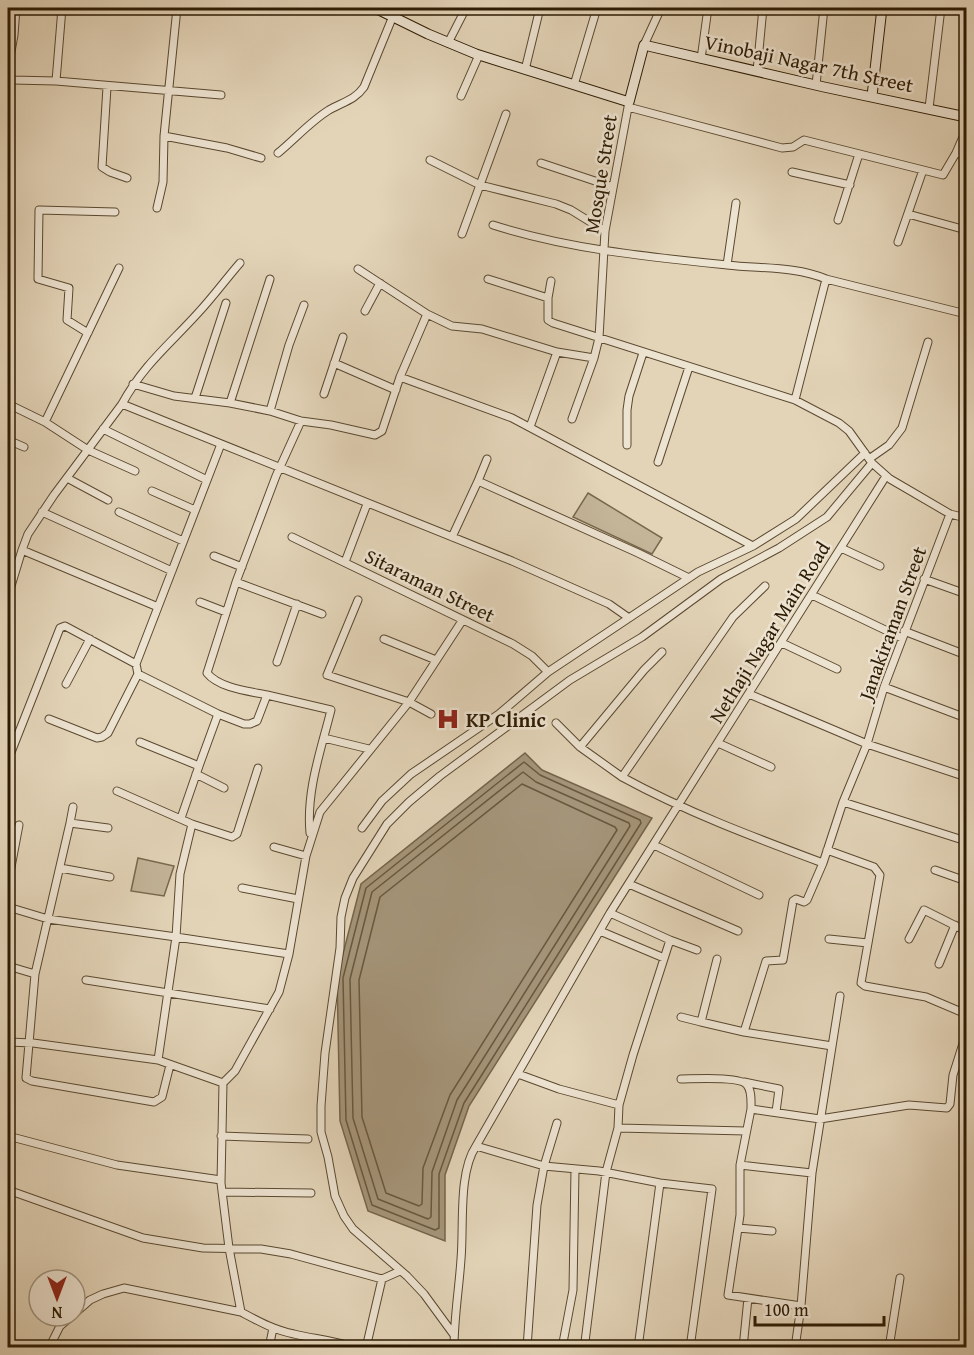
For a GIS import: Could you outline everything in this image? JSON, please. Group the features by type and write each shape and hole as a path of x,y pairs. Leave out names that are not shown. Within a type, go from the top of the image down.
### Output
{"street":[{"path":"8,68 16,8"},
{"path":"56,81 62,8"},
{"path":"157,208 163,182 164,136 177,8"},
{"path":"375,8 448,43 479,55 628,105 782,148 793,147 804,140 944,175 966,130"},
{"path":"448,43 466,8"},
{"path":"525,69 540,8"},
{"path":"574,85 597,8"},
{"path":"628,105 644,45 661,8"},
{"path":"701,59 708,8"},
{"path":"757,71 763,8"},
{"path":"816,85 824,8"},
{"path":"872,96 882,8"},
{"path":"929,108 941,8"},
{"path":"278,153 328,111 359,94 393,16"},
{"name":"Vinobaji Nagar 7th Street","path":"644,45 966,117"},
{"path":"461,96 479,55"},
{"path":"8,78 221,95"},
{"path":"107,87 102,167 127,178"},
{"name":"Mosque Street","path":"572,419 599,338 605,231 628,105"},
{"path":"462,234 506,114"},
{"path":"164,136 227,148 261,158"},
{"path":"956,153 966,155"},
{"path":"838,220 859,154"},
{"path":"430,160 480,185 556,204 571,210 605,231"},
{"path":"541,163 613,187"},
{"path":"898,242 922,170"},
{"path":"792,172 850,185"},
{"path":"727,265 736,203"},
{"path":"88,333 68,320 69,288 38,279 39,210 115,212"},
{"path":"908,214 966,230"},
{"path":"493,225 547,240 605,250 727,265 798,270 966,314"},
{"path":"8,596 28,534 42,512 155,356 199,313 240,263"},
{"path":"45,422 119,268"},
{"path":"358,269 427,314 452,327 482,329 557,352 594,358"},
{"path":"230,403 270,279"},
{"path":"488,279 548,298"},
{"path":"795,400 826,279"},
{"path":"552,281 548,298 548,320 643,353 795,400 839,423 849,431 886,476 950,514 966,518"},
{"path":"365,311 381,283"},
{"path":"195,398 226,303"},
{"path":"270,411 289,345 304,305"},
{"path":"133,384 174,396 230,403 270,411 301,421 331,425 371,435 379,434 427,314"},
{"path":"324,394 343,337"},
{"path":"362,828 382,801 411,774 499,714 548,672 698,572 753,546 796,519 869,458 889,445 902,428 928,342"},
{"path":"530,428 557,352"},
{"path":"627,445 629,396 643,353"},
{"path":"334,363 396,390"},
{"path":"658,462 689,367"},
{"path":"400,377 512,418 753,546"},
{"path":"8,404 45,422 88,450 135,471"},
{"path":"122,404 452,537 609,604 629,618"},
{"path":"301,421 280,467 236,582 207,673 221,683 331,710 311,794 309,816 311,837"},
{"path":"103,429 207,480"},
{"path":"8,440 24,447"},
{"path":"49,719 97,738 108,733 138,674 136,664 221,444"},
{"path":"454,1335 424,1293 353,1229 335,1196 321,1132 321,1106 325,1053 340,948 341,917 353,878 387,824 440,776 570,680 642,637 721,579 779,548 827,517 869,458"},
{"path":"452,537 487,459"},
{"name":"Nethaji Nagar Main Road","path":"454,1347 462,1258 465,1186 470,1156 610,913 886,476"},
{"path":"67,478 108,500"},
{"path":"478,481 629,548 689,578"},
{"path":"152,491 195,510"},
{"path":"345,562 367,504"},
{"path":"42,512 172,572"},
{"path":"119,512 183,542"},
{"name":"Janakiraman Street","path":"744,1032 766,961 783,960 793,901 795,899 806,902 823,863 843,802 867,744 884,687 950,514"},
{"name":"Sitaraman Street","path":"292,537 523,650 548,672"},
{"path":"841,548 880,566"},
{"path":"22,550 158,607"},
{"path":"214,556 242,567"},
{"path":"924,579 966,594"},
{"path":"236,582 322,614"},
{"path":"622,777 727,626 765,586"},
{"path":"812,595 903,635 966,655"},
{"path":"358,600 327,675 409,702 431,714"},
{"path":"200,602 226,612"},
{"path":"277,662 297,604"},
{"path":"241,1312 229,1248 221,1180 223,1083 234,1071 279,992 289,954 306,856 320,812 409,702 462,621"},
{"path":"8,759 60,628 65,626 136,664"},
{"path":"66,684 90,639"},
{"path":"384,639 436,660"},
{"path":"782,644 837,669"},
{"path":"580,747 644,670 662,652"},
{"path":"138,674 243,724 257,721 267,696"},
{"path":"884,687 966,718"},
{"path":"749,694 867,744 966,777"},
{"path":"181,818 218,714"},
{"path":"556,723 580,747 622,777 765,841 823,863"},
{"path":"324,738 369,749"},
{"path":"140,742 199,766"},
{"path":"718,743 771,766"},
{"path":"117,791 192,824 232,837 237,834 258,768"},
{"path":"196,774 224,788"},
{"path":"843,802 966,841"},
{"path":"73,807 35,974 26,1078 154,1102 162,1097 170,1065"},
{"path":"70,823 108,828"},
{"path":"158,1060 176,937 180,874 192,824"},
{"path":"8,883 19,825"},
{"path":"654,845 759,895"},
{"path":"274,847 306,856"},
{"path":"827,850 874,867 880,875 861,979 863,985 926,998 966,1014"},
{"path":"60,868 110,877"},
{"path":"935,870 966,881"},
{"path":"629,884 738,931"},
{"path":"242,888 298,899"},
{"path":"8,907 48,919 289,954"},
{"path":"909,939 924,910 966,931"},
{"path":"610,913 697,950"},
{"path":"939,964 955,925"},
{"path":"600,931 664,958"},
{"path":"829,939 868,943"},
{"path":"585,1342 606,1173 618,1128 619,1105 670,940"},
{"path":"701,1022 717,959"},
{"path":"8,966 35,974"},
{"path":"86,980 270,1009"},
{"path":"795,1347 801,1306 812,1173 840,996"},
{"path":"681,1017 744,1032 832,1046"},
{"path":"751,1109 820,1119 909,1105 947,1108 951,1104 953,1075 966,1034"},
{"path":"8,1042 158,1060 223,1083"},
{"path":"518,1074 559,1089 619,1105"},
{"path":"681,1079 730,1079 779,1089 776,1112"},
{"path":"744,1082 748,1085 751,1109 740,1166 740,1215 727,1293 730,1296 801,1306"},
{"path":"527,1347 537,1205 544,1166 556,1123"},
{"path":"618,1128 746,1131"},
{"path":"8,1136 117,1165 221,1180"},
{"path":"221,1136 308,1139"},
{"path":"476,1146 544,1166 712,1189 690,1347"},
{"path":"740,1166 812,1173"},
{"path":"562,1347 573,1290 575,1169"},
{"path":"638,1347 660,1183"},
{"path":"8,1190 144,1238 203,1248 261,1249 291,1254 382,1279 400,1271"},
{"path":"222,1192 311,1192"},
{"path":"738,1228 772,1232"},
{"path":"889,1347 900,1278"},
{"path":"366,1347 382,1279"},
{"path":"87,1304 96,1297 124,1288 241,1312 273,1328 355,1347"},
{"path":"743,1347 748,1298"},
{"path":"49,1347 59,1328"},
{"path":"269,1347 273,1328"},
{"path":"8,1340 16,1347"}],"shaded area":[{"path":"588,493 662,538 652,554 573,517"},
{"path":"138,858 174,866 164,896 131,891"}],"water":[{"path":"525,753 542,770 652,818 469,1106 445,1175 445,1241 368,1211 340,1121 337,977 361,884"}],"place":[{"name":"KP Clinic","path":"448,719"}]}
